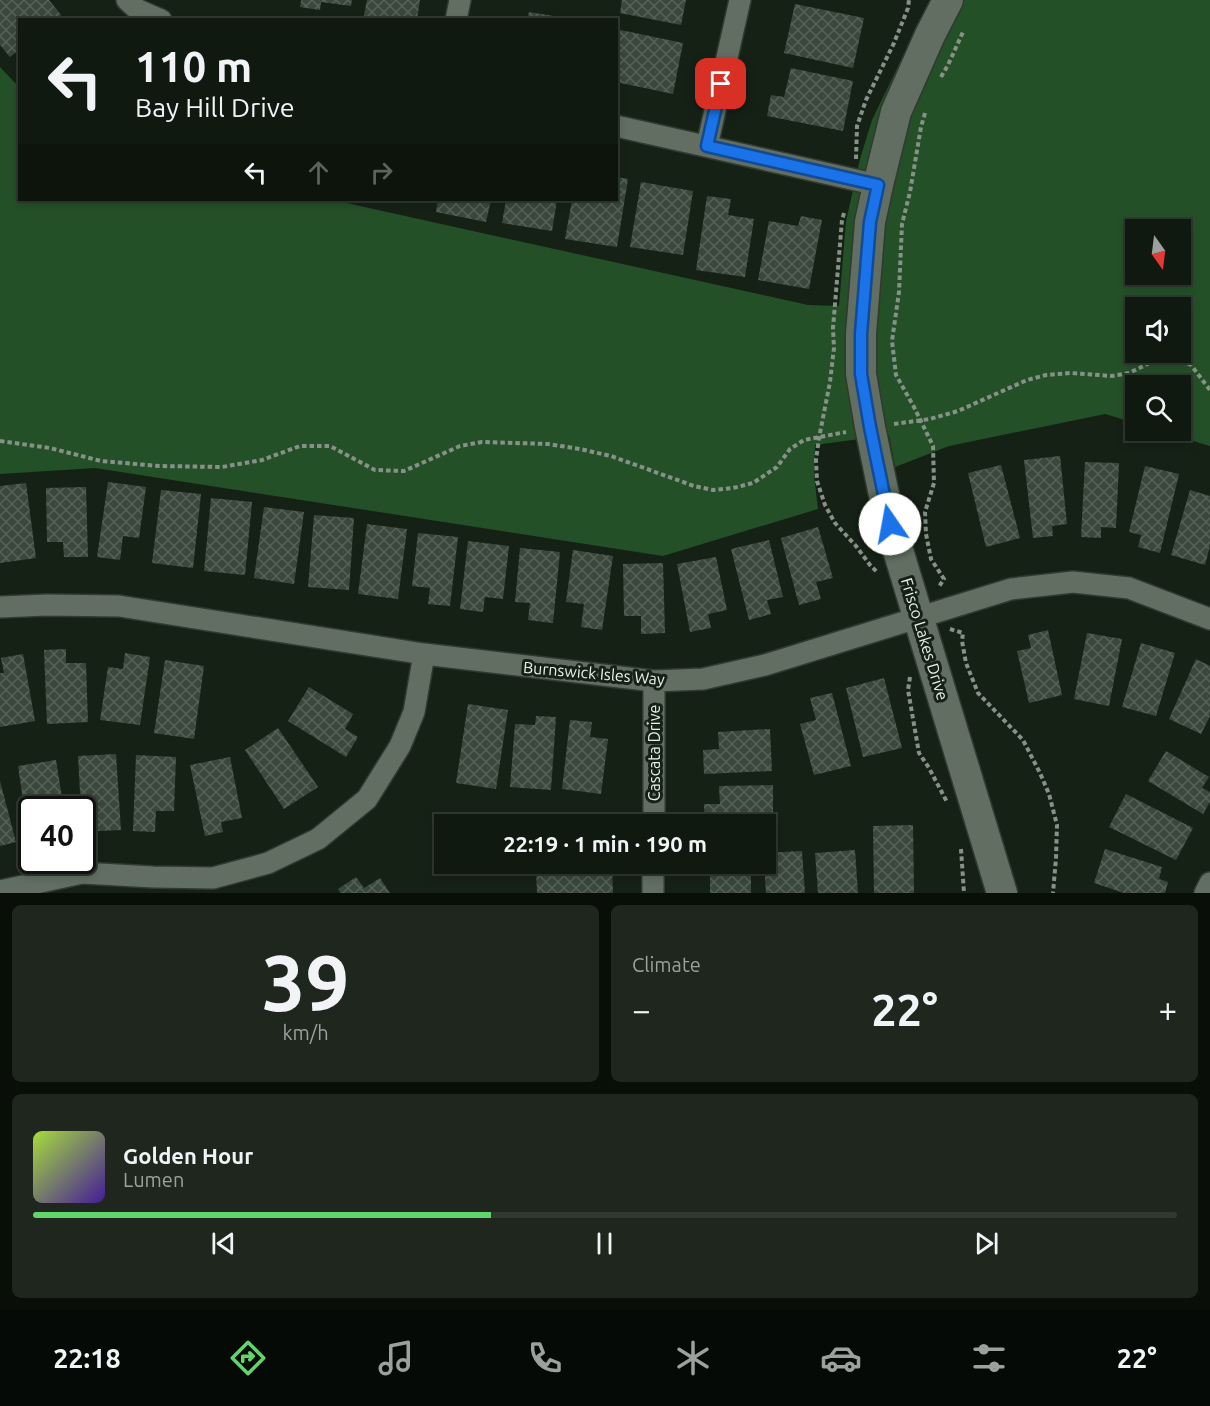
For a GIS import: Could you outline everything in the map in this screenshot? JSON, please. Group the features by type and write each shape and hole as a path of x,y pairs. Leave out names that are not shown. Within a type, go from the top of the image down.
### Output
{"street":[{"path":"127,0 138,10 156,18"},
{"path":"456,18 460,0"},
{"path":"707,146 740,0"},
{"name":"Frisco Lakes Drive","path":"948,0 896,112 878,185 870,222 861,334 861,374 890,524 1002,893"},
{"path":"618,126 878,185"},
{"name":"Burnswick Isles Way","path":"0,607 119,606 424,654 654,681 703,678 765,665 1011,589 1073,582 1129,588 1210,619"},
{"path":"0,891 82,873 213,878 268,863 318,840 367,799 400,746 414,712 424,654"},
{"name":"Cascata Drive","path":"654,681 654,814"},
{"path":"653,874 653,893"},
{"path":"1206,893 1210,883"}],"path":[{"path":"856,159 857,126 863,108 894,43 909,0"},
{"path":"937,83 963,32"},
{"path":"926,110 902,224 899,292 892,341 896,375 933,446 934,483 925,512 931,559 944,579 938,588"},
{"path":"845,210 842,220 833,328 834,348 816,460 817,481 825,505 834,522 881,575"},
{"path":"0,441 51,448 101,461 222,467 262,460 300,446 330,446 375,470 404,471 460,446 482,442 548,444 611,456 694,486 713,490 753,483 777,467 790,449 804,440 870,427 920,421 958,411 1027,380 1046,375 1071,373 1112,376 1129,373 1160,358 1177,359 1191,365 1210,390"},
{"path":"950,629 963,633 966,663 978,693 1023,740 1040,773 1057,825 1053,893"},
{"path":"910,675 908,690 919,753 950,808"},
{"path":"959,839 964,893"}],"green space":[{"path":"934,0 1210,0 1210,446 1191,440 1191,375 1125,375 1125,420 1105,414 949,446 895,467 889,435 815,445 814,475 818,509 663,556 95,468 0,474 0,67 18,86 18,201 338,201 808,305 839,306 846,221 860,159 872,120 903,56"}],"building":[{"path":"0,0 49,0 61,15 57,18 18,18 18,51 10,57 0,45"},
{"path":"301,0 352,0 351,6 321,2 320,10 300,7"},
{"path":"367,0 420,0 417,18 363,18"},
{"path":"622,0 686,0 681,25 620,13"},
{"path":"795,4 864,18 853,68 784,53"},
{"path":"529,12 566,18 528,18"},
{"path":"618,29 683,43 673,94 618,82"},
{"path":"791,68 853,81 843,131 767,116 771,95 784,97"},
{"path":"618,177 628,179 617,247 565,239 572,201 618,201"},
{"path":"641,182 693,191 683,255 630,247"},
{"path":"707,196 731,199 728,215 754,219 745,277 696,270"},
{"path":"438,201 491,201 486,222 436,212"},
{"path":"506,201 557,201 552,231 502,223"},
{"path":"801,216 822,220 809,289 758,280 769,221 798,226"},
{"path":"1060,456 1067,524 1052,526 1053,536 1033,538 1024,460"},
{"path":"1085,462 1119,463 1116,528 1101,527 1101,538 1081,537"},
{"path":"1001,465 1020,538 986,547 968,473"},
{"path":"1145,466 1179,474 1160,553 1138,547 1141,535 1129,532"},
{"path":"108,482 146,487 139,538 123,536 120,560 97,557"},
{"path":"26,483 36,558 0,563 0,486"},
{"path":"86,487 88,557 64,557 63,542 47,542 46,488"},
{"path":"161,490 201,494 193,568 152,563"},
{"path":"1190,490 1210,496 1210,546 1205,565 1171,555"},
{"path":"211,498 252,502 245,575 204,571"},
{"path":"264,507 304,512 294,584 254,578"},
{"path":"314,515 354,518 349,590 308,587"},
{"path":"367,524 407,529 398,599 358,594"},
{"path":"818,527 833,578 816,582 821,599 799,605 781,538"},
{"path":"418,533 458,537 450,606 428,604 430,588 412,586"},
{"path":"769,540 783,597 767,600 771,614 749,620 731,549"},
{"path":"468,541 509,546 503,599 485,597 483,612 460,609"},
{"path":"520,548 560,552 553,623 528,620 530,603 515,602"},
{"path":"573,550 613,556 602,630 581,627 584,604 566,602"},
{"path":"716,557 727,610 708,614 711,628 690,632 677,564"},
{"path":"663,563 665,633 641,634 641,616 624,616 623,564"},
{"path":"1048,630 1062,695 1029,703 1017,651 1031,648 1028,635"},
{"path":"1087,633 1122,639 1109,706 1074,699"},
{"path":"1141,643 1175,653 1156,716 1122,707"},
{"path":"66,649 66,663 86,663 88,722 47,724 44,650"},
{"path":"125,653 150,657 140,725 100,720 108,667 123,669"},
{"path":"23,654 35,721 0,727 0,673 4,673 1,658"},
{"path":"1196,659 1210,666 1210,716 1201,734 1169,719"},
{"path":"165,660 204,666 194,739 154,733"},
{"path":"884,678 902,748 863,757 846,688"},
{"path":"309,687 353,714 345,729 358,737 346,757 288,721"},
{"path":"832,693 851,766 814,775 800,724 816,720 810,698"},
{"path":"468,704 508,710 496,789 456,783"},
{"path":"536,716 556,717 551,790 510,787 515,724 535,725"},
{"path":"570,720 592,722 590,737 608,739 601,794 562,789"},
{"path":"278,728 318,787 284,809 245,750"},
{"path":"770,729 772,771 704,774 703,750 719,749 718,732"},
{"path":"1166,751 1209,777 1202,788 1210,792 1210,802 1203,814 1148,781"},
{"path":"116,754 121,830 98,831 96,796 80,796 78,756"},
{"path":"136,755 176,757 174,811 156,811 155,832 133,831"},
{"path":"230,757 242,818 221,822 223,832 205,836 190,765"},
{"path":"56,760 62,796 22,796 18,766"},
{"path":"0,781 16,842 0,846"},
{"path":"773,785 773,814 704,814 704,804 720,804 719,786"},
{"path":"1126,794 1193,828 1176,860 1109,827"},
{"path":"913,825 914,893 874,893 873,826"},
{"path":"1105,849 1162,867 1159,879 1168,882 1165,893 1124,893 1094,883"},
{"path":"855,850 858,893 818,893 815,853"},
{"path":"802,851 805,893 766,893 765,874 776,874 776,852"},
{"path":"536,874 612,874 613,893 537,893"},
{"path":"710,874 751,874 751,893 710,893"},
{"path":"356,877 364,888 380,878 390,893 341,893 338,889"}],"route":[{"path":"721,84 707,146 878,185 870,222 861,334 861,374 890,524"}]}
